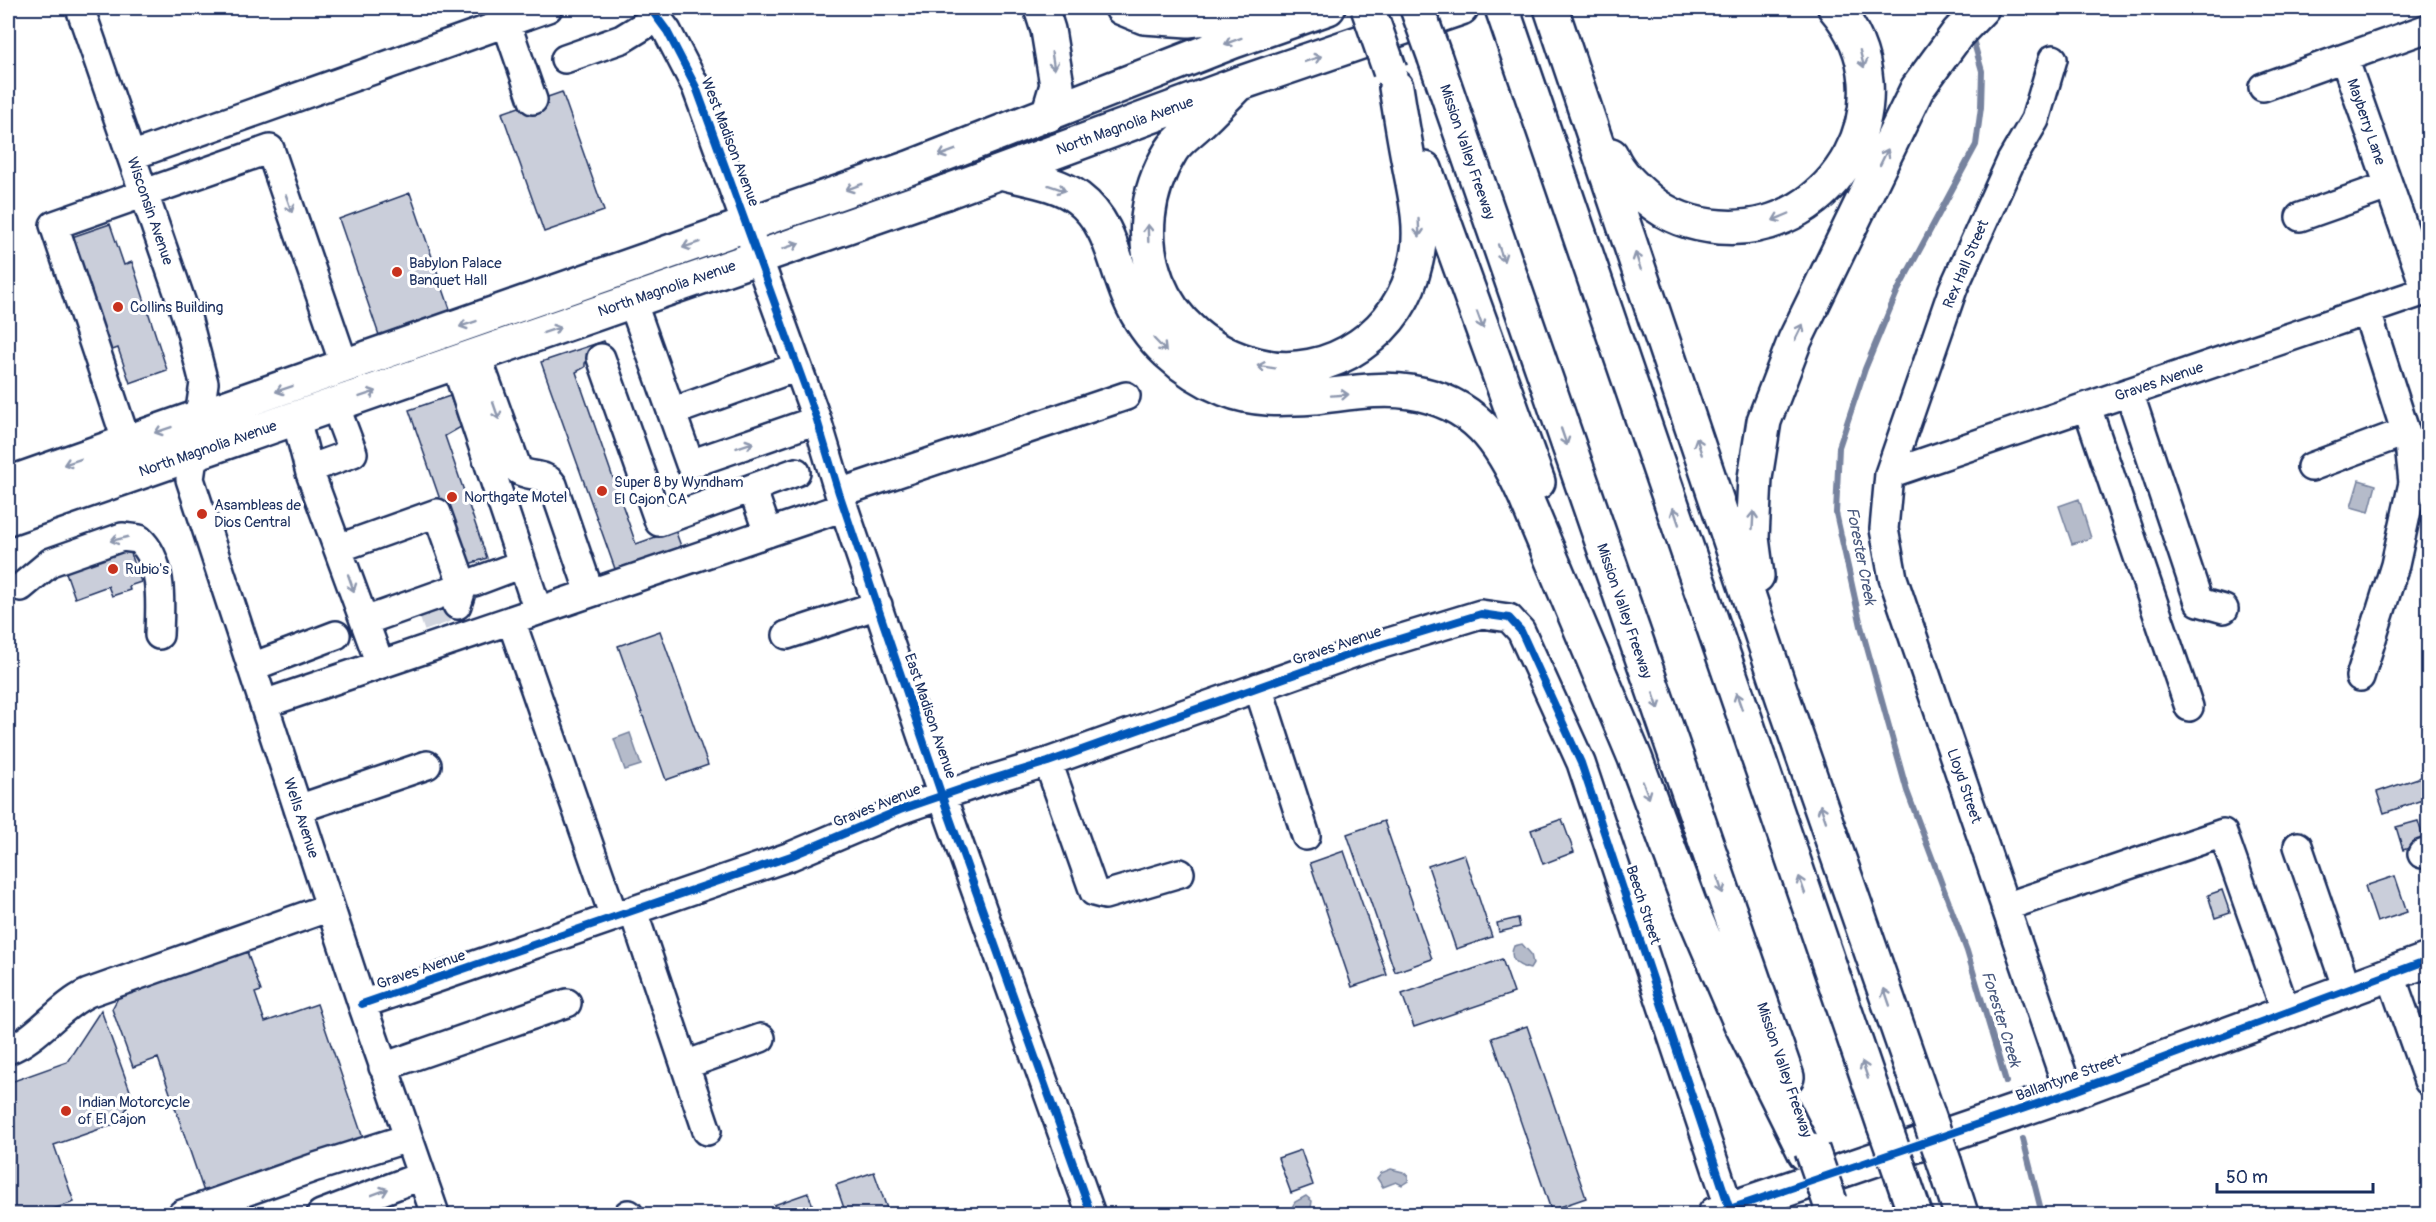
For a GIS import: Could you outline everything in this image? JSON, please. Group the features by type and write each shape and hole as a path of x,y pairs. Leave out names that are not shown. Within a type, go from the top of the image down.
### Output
{"main road":[{"path":"1041,8 1048,30 1057,85 1048,115"},
{"path":"1122,8 1144,17 1188,20 1295,8"},
{"path":"8,484 909,168 1213,49 1328,8"},
{"path":"1368,8 1580,596 1635,758 1689,903 1736,1013 1809,1151"},
{"name":"Mission Valley Freeway","path":"1418,8 1809,1151 1832,1208"},
{"name":"North Magnolia Avenue","path":"8,518 466,360 595,339 632,301 946,192 1238,84 1461,8"},
{"path":"1573,69 1615,164 1630,184 1657,206 1682,220 1708,226 1736,228 1764,225 1804,207 1823,192 1842,169 1857,142 1865,120 1867,89 1863,57 1849,24 1835,8"},
{"path":"1784,701 1758,585 1752,538 1755,478 1764,421 1795,340 1917,89 1958,33 1982,8"},
{"path":"1553,11 1784,701 1961,1215"},
{"path":"1507,21 1915,1215"},
{"path":"1238,84 1181,138 1172,149 1158,176 1148,209 1150,258 1169,305 1184,325 1202,341 1242,362 1286,369 1307,368 1331,361 1369,339 1384,326 1398,307 1409,285 1417,261 1420,235 1416,200 1393,79"},
{"path":"1001,172 1058,187 1076,196 1091,210 1105,229 1129,298 1155,341 1171,357 1210,382 1227,390 1277,399 1386,391 1409,392 1436,399 1466,413 1490,433 1510,460 1635,758"},
{"name":"Ballantyne Street","path":"1723,1212 2068,1093 2428,960"}],"street":[{"name":"Wisconsin Avenue","path":"80,8 188,321 204,383 199,418"},
{"path":"131,156 501,18 548,8"},
{"path":"565,59 622,39 654,12"},
{"name":"West Madison Avenue","path":"654,12 667,31 696,87 746,225"},
{"path":"501,18 532,100"},
{"path":"2263,87 2428,28"},
{"name":"Mayberry Lane","path":"2344,58 2427,291"},
{"name":"Rex Hall Street","path":"1888,474 1953,289 2011,161 2035,120 2053,59"},
{"path":"127,443 54,225 270,149 345,367"},
{"path":"2300,217 2388,186"},
{"name":"East Madison Avenue","path":"746,225 817,420 942,795 1091,1215"},
{"name":"Graves Avenue","path":"1888,474 2427,291"},
{"path":"632,301 690,464 817,420"},
{"path":"2360,677 2395,565 2413,483 2409,443 2367,312"},
{"path":"595,339 659,522 796,472"},
{"path":"466,360 522,564 538,611"},
{"path":"466,360 518,470 524,474 545,476 553,485 590,593"},
{"path":"672,412 797,367"},
{"path":"2129,392 2199,602 2224,609"},
{"path":"264,704 768,533 842,500 1126,396"},
{"path":"309,469 353,453 335,405"},
{"path":"2087,407 2189,707"},
{"name":"Wells Avenue","path":"199,418 190,479 362,1004 435,1215"},
{"path":"296,419 309,469 339,548 371,619 380,664"},
{"path":"2312,467 2405,432"},
{"name":"Lloyd Street","path":"1888,474 1884,529 1893,578 2068,1093"},
{"path":"752,488 768,533"},
{"path":"339,548 437,513 465,591"},
{"path":"21,587 51,562 122,537 139,539 147,547 159,581 159,635"},
{"path":"371,619 465,591 522,564"},
{"path":"787,635 878,605"},
{"name":"Graves Avenue","path":"362,1004 791,856 900,810 942,795 1048,762 1363,650 1481,614 1509,618"},
{"path":"371,619 398,626 420,618"},
{"name":"Beech Street","path":"1509,618 1521,631 1581,763 1723,1212"},
{"path":"511,620 623,914 685,1065 707,1131"},
{"path":"252,667 336,635"},
{"path":"1258,687 1306,836"},
{"path":"1048,762 1094,892 1105,895 1179,873"},
{"path":"298,809 427,765"},
{"path":"2005,907 2223,833 2286,1012"},
{"path":"2298,846 2347,989"},
{"path":"8,1050 23,1043 71,1003 88,993 330,907"},
{"path":"2390,973 2428,1081"},
{"path":"384,1067 567,1003"},
{"path":"685,1065 761,1038"},
{"path":"182,1215 316,1167 408,1138"},
{"path":"321,1215 422,1176"}],"water":[{"path":"2359,480 2376,485 2369,512 2351,507"},
{"path":"2079,499 2091,538 2072,544 2059,506"},
{"path":"630,733 641,765 625,770 614,739"},
{"path":"1522,944 1531,954 1533,964 1530,969 1518,964 1512,955 1514,946"},
{"path":"1391,1169 1403,1172 1408,1176 1408,1181 1402,1185 1396,1182 1383,1187 1377,1178 1381,1173"},
{"path":"1306,1196 1312,1201 1311,1208 1302,1214 1288,1214 1295,1202"}],"building":[{"path":"562,92 604,211 544,232 502,113"},
{"name":"Babylon Palace Banquet Hall","path":"410,193 451,312 380,338 339,219"},
{"name":"Collins Building","path":"110,224 124,265 132,262 167,370 130,383 118,348 104,353 66,239"},
{"name":"Super 8 by Wyndham El Cajon CA","path":"604,341 610,354 585,363 585,367 576,372 636,544 675,530 685,557 619,580 541,362"},
{"name":"Northgate Motel","path":"450,396 461,427 445,436 487,558 463,566 409,410"},
{"path":"127,542 141,582 129,586 130,590 112,596 108,586 75,598 63,564"},
{"path":"660,631 708,765 666,780 618,646"},
{"path":"2421,777 2428,798 2384,813 2377,792"},
{"path":"1562,819 1574,852 1543,864 1531,830"},
{"path":"1384,821 1432,959 1395,972 1347,834"},
{"path":"2418,821 2425,843 2403,850 2396,827"},
{"path":"1344,851 1387,975 1352,987 1310,863"},
{"path":"1464,854 1492,937 1456,949 1428,866"},
{"path":"2395,876 2407,912 2377,922 2365,886"},
{"path":"2222,890 2230,913 2215,918 2208,895"},
{"path":"1518,918 1520,927 1499,932 1497,923"},
{"path":"247,952 261,991 255,993 265,1022 317,1004 363,1138 204,1192 158,1058 133,1067 112,1009 119,996"},
{"path":"1502,959 1514,993 1414,1027 1402,994"},
{"name":"Indian Motorcycle of El Cajon","path":"101,1010 133,1099 117,1123 54,1145 74,1202 38,1214 8,1214 8,1083 67,1062"},
{"path":"1527,1026 1586,1198 1551,1210 1492,1038"},
{"path":"1301,1150 1313,1185 1291,1193 1278,1158"},
{"path":"874,1172 889,1214 846,1214 836,1185"},
{"path":"808,1193 816,1214 777,1214 774,1205"}],"waterway":[{"name":"Forester Creek","path":"1974,43 1982,71 1981,107 1976,145 1897,292 1865,369 1839,447 1836,513 1861,626 1907,791 1967,951 2006,1082"},
{"name":"Forester Creek","path":"2023,1139 2042,1214"}],"tunnel":[{"path":"420,618 457,605"}],"cycle path":[{"path":"650,8 667,31 696,87 817,420 839,493 942,796 1091,1214"},
{"path":"362,1004 791,856 900,810 1048,762 1363,650 1481,614 1509,618 1521,631 1581,763 1730,1210"},
{"path":"1715,1214 2069,1093 2428,960"}],"place":[{"name":"Babylon Palace Banquet Hall","path":"397,272"},
{"name":"Collins Building","path":"118,307"},
{"name":"Super 8 by Wyndham El Cajon CA","path":"602,491"},
{"name":"Northgate Motel","path":"452,497"},
{"name":"Asambleas de Dios Central","path":"202,514"},
{"name":"Rubio's","path":"113,569"},
{"name":"Indian Motorcycle of El Cajon","path":"66,1111"}]}
